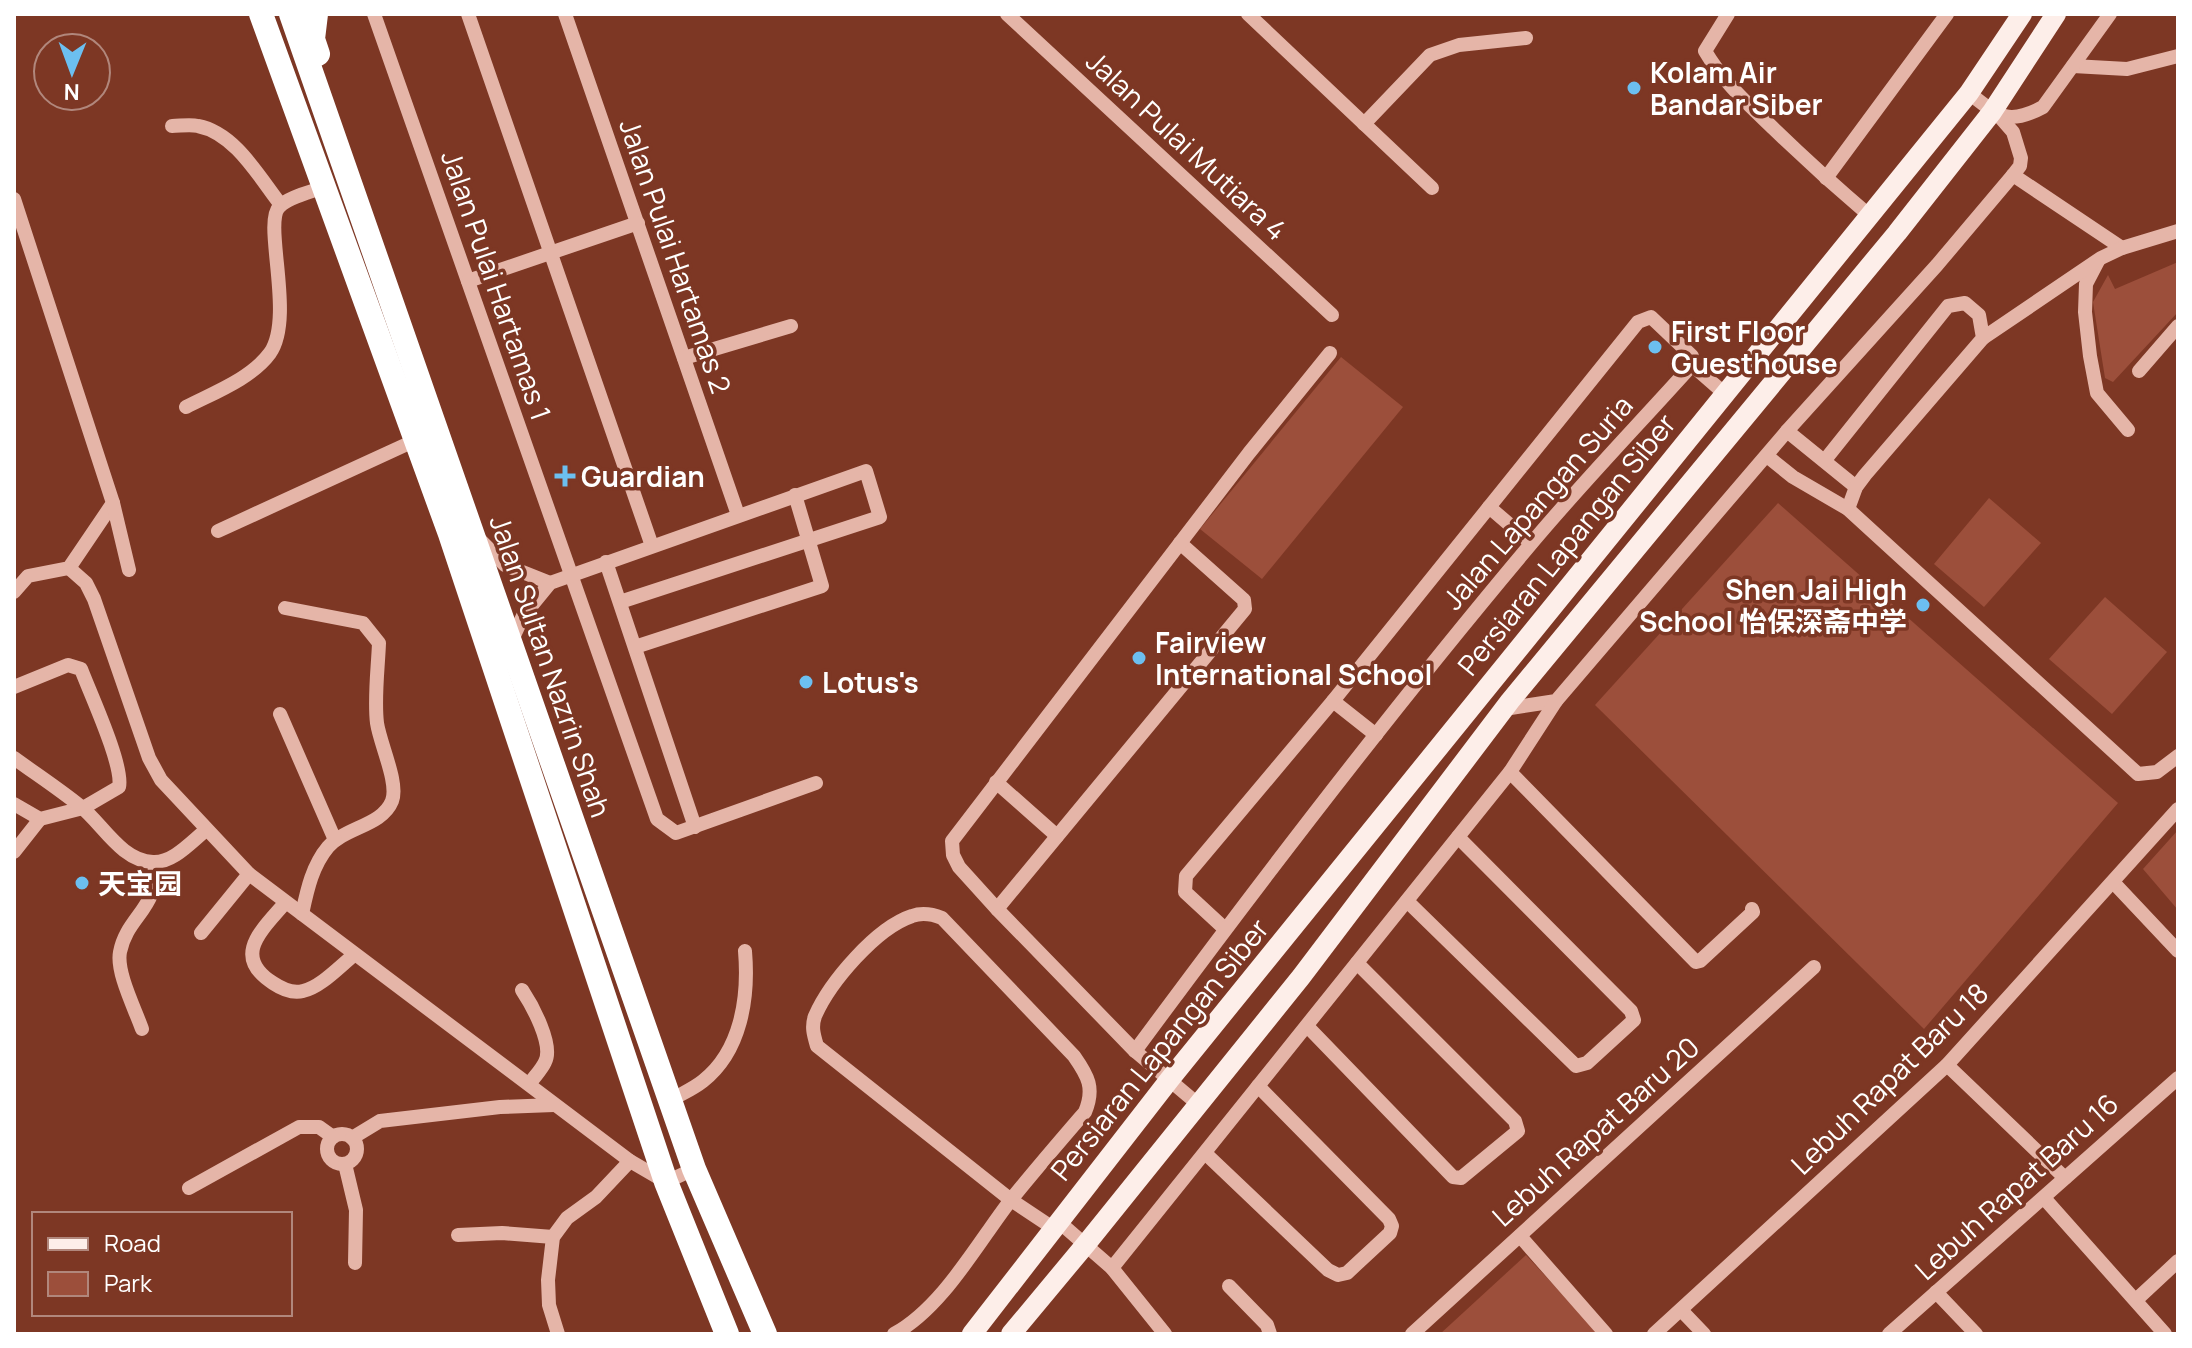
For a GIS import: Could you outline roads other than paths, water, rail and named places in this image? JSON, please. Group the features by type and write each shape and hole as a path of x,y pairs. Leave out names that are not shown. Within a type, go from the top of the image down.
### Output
{"highway":[{"name":"Jalan Sultan Nazrin Shah","path":"261,14 450,534 666,1182 727,1334"},
{"name":"Jalan Sultan Nazrin Shah","path":"291,14 694,1169 765,1334"},
{"path":"316,14 313,39 365,189 363,215"}],"main road":[{"name":"Persiaran Lapangan Siber","path":"972,1334 1170,1079 1969,93 2022,14"},
{"name":"Persiaran Lapangan Siber","path":"1011,1334 1301,977 1477,741 1996,114 2056,14"},
{"path":"1454,726 1477,741"}],"street":[{"name":"Jalan Pulai Hartamas 1","path":"374,14 657,819 676,833 695,827"},
{"path":"468,14 652,546"},
{"name":"Jalan Pulai Hartamas 2","path":"565,14 738,515"},
{"name":"Jalan Pulai Mutiara 4","path":"1007,14 1332,315"},
{"path":"1248,14 1432,188"},
{"path":"1728,14 1705,51 1715,68 1826,178 1870,216"},
{"path":"1826,178 1947,14"},
{"path":"1996,114 2018,117 2043,107 2110,14"},
{"path":"1364,124 1430,55 1459,45 1526,38"},
{"path":"2073,66 2127,69 2178,56"},
{"path":"1112,1268 1510,772 1556,701 2020,166 2021,158 2013,132 1969,93"},
{"path":"172,126 199,126 224,137 247,160 281,205"},
{"path":"2013,175 2122,248"},
{"path":"186,407 245,376 267,357 276,343 280,325 280,293 276,212 281,205 324,187"},
{"path":"14,199 113,503 129,570"},
{"path":"468,281 638,223"},
{"path":"1848,509 1856,487 1983,338 2101,258 2122,248 2178,231"},
{"path":"2101,258 2086,284 2085,312 2090,356 2097,393 2128,430"},
{"path":"1825,460 1948,306 1965,303 1979,315 1983,338"},
{"path":"1225,929 1185,892 1186,876 1333,701 1638,322 1651,317 1665,328 1692,356 1692,365 1724,393"},
{"path":"684,358 791,326"},
{"path":"2139,371 2178,326"},
{"path":"1199,1105 1135,1051 997,909 959,867 953,855 952,841 1249,453 1330,353"},
{"name":"Jalan Lapangan Suria","path":"1135,1051 1225,929 1376,735 1531,543 1692,365"},
{"path":"1787,431 1856,487"},
{"path":"218,531 416,440"},
{"path":"1767,456 1793,477 1848,509 2138,774 2157,772 2178,756"},
{"path":"511,642 523,616 550,583 866,471 880,517 620,602"},
{"path":"635,647 822,586 795,495"},
{"path":"14,592 28,576 69,568 113,503"},
{"path":"1489,507 1531,543"},
{"path":"471,526 486,548 505,565 550,583"},
{"path":"997,909 1245,609 1244,600 1180,543"},
{"path":"606,562 695,827 816,783"},
{"path":"69,568 86,583 94,599 149,758 161,780 249,874 630,1161 666,1182 694,1169"},
{"path":"285,608 363,623 379,643 377,722 394,789 391,803 380,816 335,840 327,848 313,872 302,914"},
{"path":"14,687 68,665 81,669 121,780 119,787 83,808 40,819 14,852"},
{"path":"1333,701 1376,735"},
{"path":"1504,709 1556,701"},
{"path":"280,714 335,840"},
{"path":"14,758 83,808 101,830 135,857 154,862 174,856 206,830"},
{"path":"1510,772 1696,962 1753,912 1752,909"},
{"path":"996,782 1057,836"},
{"path":"14,804 40,819"},
{"name":"Lebuh Rapat Baru 18","path":"1654,1334 1947,1065 2178,809"},
{"path":"1407,901 1576,1066 1587,1063 1634,1020 1631,1011 1458,837"},
{"path":"142,1029 124,980 119,954 126,935 152,897 157,879 154,862"},
{"path":"201,933 249,874"},
{"path":"2113,882 2178,951"},
{"path":"285,903 257,936 251,955 254,966 269,981 285,990 307,990 354,955"},
{"path":"894,1334 909,1326 935,1300 1011,1200 1085,1112 1091,1097 1089,1077 1074,1056 942,918 930,913 912,916 864,948 815,1017 812,1030 817,1046 1011,1200 1086,1244 1112,1268 1165,1334"},
{"path":"671,1100 705,1079 731,1050 748,979 745,951"},
{"path":"1307,1026 1457,1179 1518,1131 1518,1126 1357,963"},
{"name":"Lebuh Rapat Baru 20","path":"1412,1334 1814,967"},
{"path":"522,990 533,1007 548,1052 547,1060 530,1083"},
{"path":"1947,1065 2065,1178"},
{"name":"Lebuh Rapat Baru 16","path":"1889,1334 2178,1078"},
{"path":"1205,1153 1328,1270 1338,1275 1347,1273 1390,1233 1392,1226 1389,1219 1258,1086"},
{"path":"352,1138 380,1121 500,1107 554,1105"},
{"path":"189,1188 299,1127 319,1127 333,1137 346,1134 358,1150 352,1162 338,1164 328,1156 327,1149 333,1137"},
{"path":"558,1334 549,1305 548,1280 553,1237 567,1218 596,1197 630,1161"},
{"path":"345,1164 356,1210 355,1263"},
{"path":"2044,1198 2165,1334"},
{"path":"458,1235 502,1233 553,1237"},
{"path":"1520,1236 1606,1334"},
{"path":"2136,1300 2178,1261"},
{"path":"1229,1286 1267,1325 1270,1334"},
{"path":"1936,1292 1976,1334"},
{"path":"1681,1310 1704,1334"}],"place":[{"name":"Kolam Air Bandar Siber","path":"1634,88"},
{"name":"First Floor Guesthouse","path":"1655,347"},
{"name":"Guardian","path":"565,476"},
{"name":"Shen Jai High School 怡保深斋中学","path":"1923,605"},
{"name":"Fairview International School","path":"1139,658"},
{"name":"Lotus's","path":"806,682"},
{"name":"天宝园","path":"82,883"}]}
